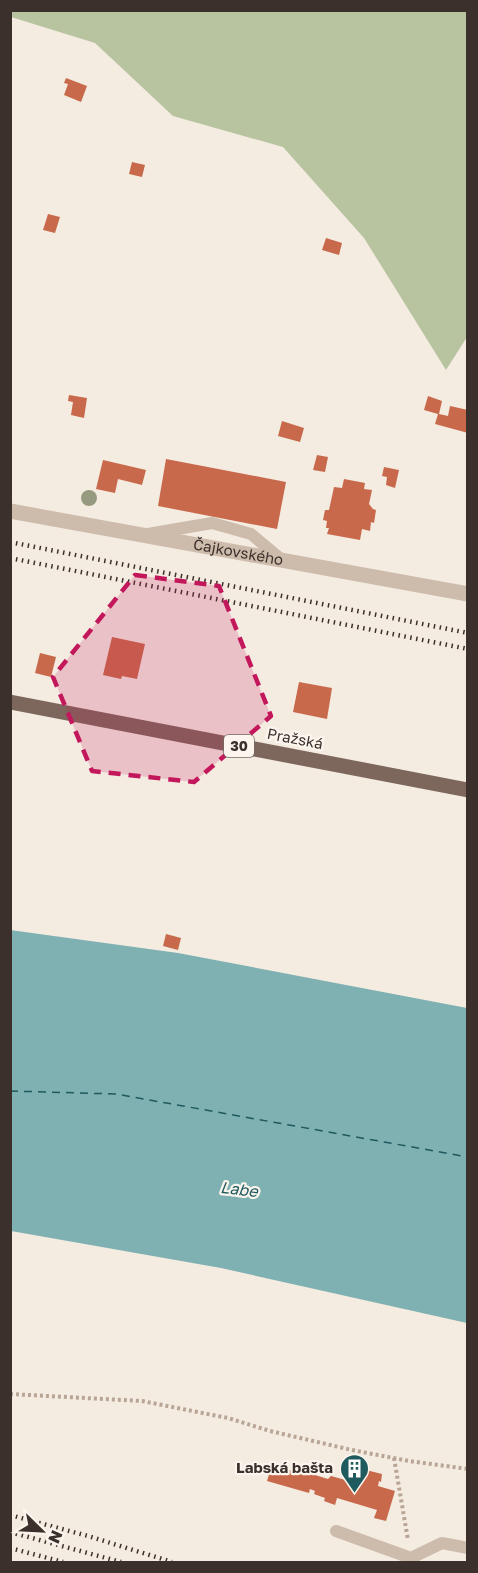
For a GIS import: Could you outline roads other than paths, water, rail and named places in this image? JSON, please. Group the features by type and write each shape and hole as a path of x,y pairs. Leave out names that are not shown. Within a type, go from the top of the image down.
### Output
{"main road":[{"name":"Pražská","path":"10,702 468,790"}],"street":[{"name":"Čajkovského","path":"10,511 468,594"}],"lane":[{"path":"140,535 212,523 251,534 282,560"},
{"path":"336,1531 411,1560 442,1543 468,1548"}],"water":[{"name":"Labe","path":"10,930 178,953 467,1008 467,1323 221,1268 11,1231"}],"railway":[{"path":"10,542 468,633"},
{"path":"10,558 468,649"},
{"path":"10,1515 172,1562"},
{"path":"10,1532 121,1562"},
{"path":"10,1548 63,1562"}],"place":[{"name":"Labská bašta","path":"354,1494"}]}
